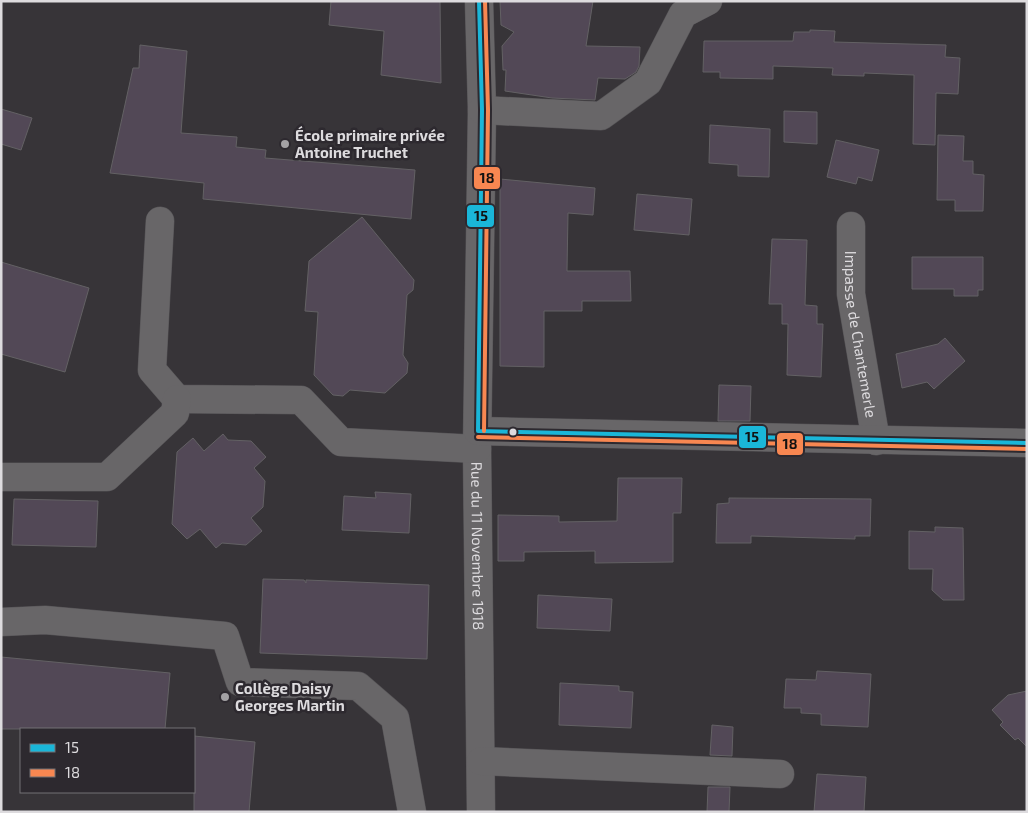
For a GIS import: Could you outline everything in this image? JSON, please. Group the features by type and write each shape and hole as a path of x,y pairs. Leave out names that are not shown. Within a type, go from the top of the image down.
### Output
{"street":[{"name":"Rue du 11 Novembre 1918","path":"479,1 482,110 477,440 481,812"},
{"path":"482,110 601,116 648,82 683,14 708,1"},
{"path":"1,477 107,478 175,413 177,400 152,370 160,221"},
{"name":"Impasse de Chantemerle","path":"851,226 851,294 876,441"},
{"path":"177,400 301,400 342,442 477,440 1027,443"},
{"path":"1,622 45,620 225,636 240,682 358,686 395,718 412,812"},
{"path":"480,761 780,774"}],"building":[{"path":"331,1 440,1 441,83 381,75 384,31 329,25"},
{"path":"500,1 593,1 586,46 640,47 639,66 636,72 625,79 598,78 595,100 552,98 505,91 506,70 503,70 502,46 514,32 501,25"},
{"path":"810,30 835,31 834,42 946,45 945,57 960,58 958,94 936,93 935,145 913,144 914,75 864,73 864,76 832,75 833,68 773,66 773,79 720,78 720,72 703,72 704,41 793,41 794,32 810,32"},
{"path":"140,45 187,51 181,133 237,137 236,147 266,150 265,158 415,170 411,219 203,199 204,183 110,173 133,68 139,68"},
{"path":"1,109 32,118 21,150 1,144"},
{"path":"784,111 817,112 817,144 784,142"},
{"path":"710,125 770,129 769,177 738,176 738,165 709,163"},
{"path":"938,135 964,136 963,161 973,161 973,174 984,175 983,211 955,211 955,200 937,200"},
{"path":"836,140 879,150 872,181 858,177 856,184 827,177"},
{"path":"500,179 595,188 593,215 568,213 567,271 630,271 631,301 582,301 582,311 544,311 544,367 500,366"},
{"path":"637,194 692,199 689,235 634,230"},
{"path":"362,217 414,280 413,290 407,295 403,355 408,363 407,373 385,393 350,390 343,396 333,395 314,375 318,312 305,311 309,261"},
{"path":"772,239 807,240 805,305 817,306 817,324 823,324 821,377 787,375 788,324 782,324 782,304 769,304"},
{"path":"912,257 983,257 983,290 978,290 978,296 954,296 954,289 912,289"},
{"path":"1,262 89,288 65,372 1,354"},
{"path":"945,338 965,361 934,389 927,382 902,388 896,354 938,344"},
{"path":"719,385 751,386 750,421 718,421"},
{"path":"223,434 228,440 251,441 266,457 254,468 265,481 263,507 251,518 262,531 246,545 222,543 216,548 200,529 187,539 172,524 177,452 193,438 204,451"},
{"path":"618,478 682,478 681,513 673,513 673,562 595,563 595,551 524,552 524,561 498,561 498,515 559,516 559,522 617,521"},
{"path":"375,492 411,494 409,533 342,530 344,496 376,498"},
{"path":"729,498 871,499 870,536 855,536 855,539 751,536 751,543 716,543 717,504 729,503"},
{"path":"14,499 98,501 96,547 12,545"},
{"path":"935,527 963,528 964,600 943,600 932,590 933,569 909,569 909,531 935,532"},
{"path":"263,579 304,580 306,583 306,580 429,585 427,659 260,653"},
{"path":"538,595 612,599 610,631 537,628"},
{"path":"1,657 170,673 165,728 1,729"},
{"path":"817,671 871,674 868,727 821,725 821,714 801,713 801,708 784,708 786,679 816,680"},
{"path":"560,683 619,686 619,691 633,692 631,728 559,725"},
{"path":"1027,691 1027,747 1018,738 1015,740 1000,725 1003,722 992,710 1008,695"},
{"path":"712,725 733,727 732,756 710,755"},
{"path":"195,736 255,742 249,812 194,812"},
{"path":"817,774 866,777 864,812 814,812"},
{"path":"708,787 730,787 729,812 707,812"}],"transit line":[{"name":"15","path":"478,431 482,110 479,1"},
{"name":"18","path":"484,431 488,110 485,1"},
{"name":"15","path":"478,431 1027,443"},
{"name":"18","path":"478,437 1027,449"}],"place":[{"name":"École primaire privée Antoine Truchet","path":"285,144"},
{"name":"Collège Daisy Georges Martin","path":"225,697"}]}
